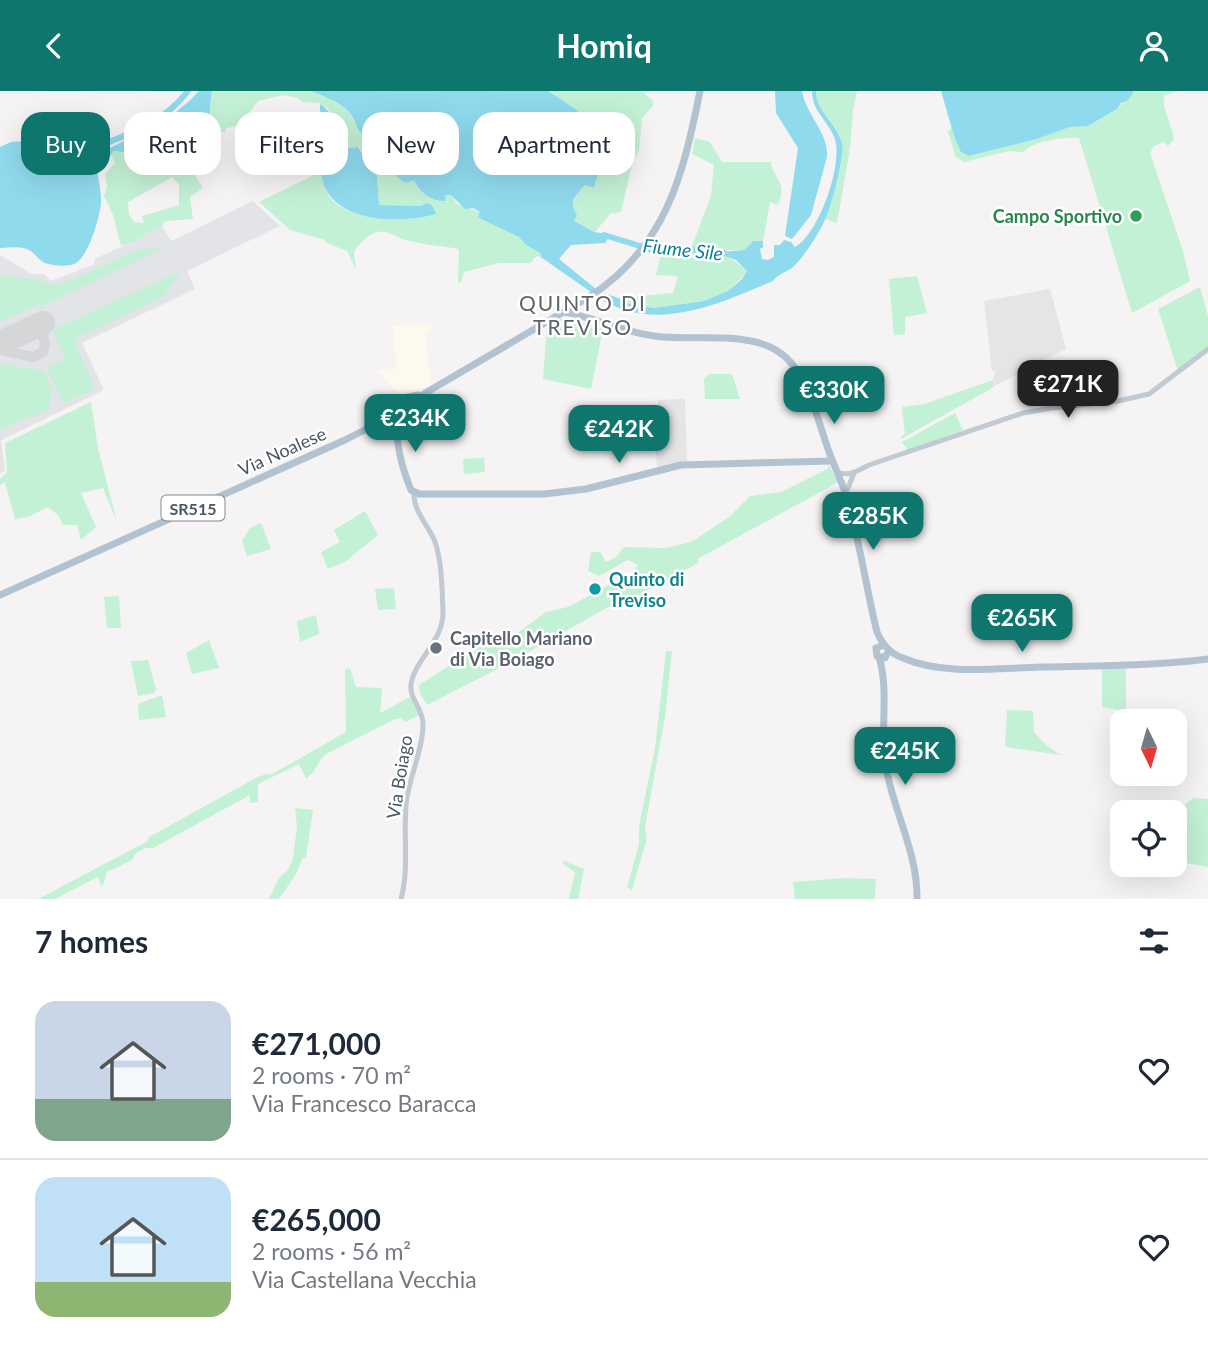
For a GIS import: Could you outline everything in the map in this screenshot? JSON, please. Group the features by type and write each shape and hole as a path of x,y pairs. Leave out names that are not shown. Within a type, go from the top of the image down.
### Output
{"main road":[{"name":"SR515","path":"395,416 427,392 550,321 617,278 648,243 671,201 682,171 700,91"},
{"path":"563,312 649,335 737,339 772,348 796,368 846,494 883,652 885,762 888,781 915,866 917,899"},
{"path":"395,416 393,400 427,392"},
{"path":"395,416 405,403 401,399"},
{"name":"Via Boiago","path":"395,416 402,464 409,487 414,493"},
{"name":"Via Noalese","path":"0,595 395,416"},
{"path":"414,493 544,494 586,489 681,464 831,461"},
{"path":"883,652 922,664 956,669 1142,665 1208,659"}],"street":[{"path":"840,481 869,465 1009,417 1149,394 1208,349"},
{"path":"836,472 851,476"},
{"path":"846,494 851,476"},
{"name":"Via Boiago","path":"401,899 405,877 407,798 423,724 420,709 411,693 411,685 414,674 436,638 443,615 436,545 421,515 414,493"}],"shaded area":[{"path":"253,201 280,226 187,271 195,289 82,343 104,390 1,440 5,470 0,474 0,255 31,274 44,274 51,281 93,265 96,258 162,226 171,241"},
{"path":"1050,289 1066,349 994,386 996,371 992,371 984,301"},
{"path":"431,323 432,330 425,332 431,385 406,395 398,394 376,370 397,368 392,326"},
{"path":"685,399 687,461 657,468 655,438 638,439 637,419 658,418 658,400"}],"green space":[{"path":"212,91 311,91 336,101 348,111 362,134 362,152 359,147 348,149 348,112 330,112 319,103 303,102 283,95 258,101 250,112 235,112 235,127 226,128 225,132 221,132 221,112 205,112 211,105"},
{"path":"548,91 642,91 653,101 653,106 642,118 639,150 635,159 635,112 577,110"},
{"path":"816,91 857,91 837,223 825,219 841,164 842,143 836,128 818,103"},
{"name":"Campo Sportivo","path":"1134,91 1177,91 1164,96 1164,107 1174,139 1168,146 1163,142 1154,146 1150,153 1183,251 1190,281 1132,313 1079,138 1049,141 1034,145 1024,152 1009,151 964,162 956,157 948,132 952,127 954,136 970,156 1037,139 1070,127 1088,126 1117,109"},
{"path":"695,138 710,142 722,162 771,162 782,191 778,205 770,202 763,241 753,241 744,250 723,250 719,254 748,271 728,291 704,301 654,308 620,302 620,298 673,293 678,276 656,275 661,254 645,253 651,245 692,246 711,196 714,165 692,154"},
{"path":"113,151 124,152 124,175 195,175 203,188 190,197 193,219 165,221 162,226 121,246 113,215 104,196 107,186 105,175 110,175 110,168 115,163 111,155","holes":["172,177 179,184 179,205 142,216 144,223 134,222 129,214 128,202"]},
{"path":"314,175 323,175 331,199 357,214 384,219 411,219 436,214 427,203 421,206 379,205 377,176 397,175 400,179 414,180 422,193 435,199 446,201 445,195 451,195 457,204 480,212 481,219 519,237 526,245 540,253 542,258 537,256 530,263 499,263 464,272 461,282 458,283 459,249 422,244 379,232 364,239 354,252 356,270 347,251 325,240 290,230 259,202"},
{"path":"598,175 630,175 621,212 610,214 595,232 574,220 577,215 573,202 585,185 594,188"},
{"path":"167,246 41,307 39,304 0,322 0,275 44,281 57,286 138,250"},
{"path":"181,271 164,296 77,338 76,345 94,386 92,391 64,403 48,372 49,367 66,359 52,330"},
{"path":"917,276 927,313 905,317 905,334 894,335 889,279"},
{"path":"1200,287 1208,316 1208,347 1178,371 1158,309"},
{"path":"564,317 603,328 591,389 543,379 547,327"},
{"path":"0,364 44,371 52,388 48,412 47,410 27,419 26,417 0,430"},
{"path":"709,374 732,374 740,399 705,399 704,379"},
{"path":"993,380 994,387 901,439 905,434 902,407 924,404"},
{"path":"91,402 98,448 117,522 103,488 81,493 96,527 81,540 77,525 63,525 58,515 48,507 28,517 15,519 5,482 0,485 0,479 7,472 5,443"},
{"path":"955,413 963,430 908,451 902,442"},
{"path":"484,458 485,472 464,474 463,459"},
{"path":"829,465 838,482 699,558 698,563 615,608 610,606 511,662 427,705 420,693 419,685 479,647 472,639 491,642 502,640 519,632 546,612 568,607 633,572 638,565 628,560 599,576 588,571 591,552 600,552 606,562 616,557 624,547 667,548 693,541 729,517 750,496 781,492 827,469"},
{"path":"365,511 378,535 346,561 328,569 321,552 340,542 334,530"},
{"path":"261,523 271,549 247,556 242,541 250,528"},
{"path":"394,588 396,609 378,610 375,589"},
{"path":"119,596 121,628 107,628 104,597"},
{"path":"316,615 319,634 300,642 297,621"},
{"path":"209,640 219,668 192,674 186,653"},
{"path":"666,651 672,651 665,717 645,827 647,838 632,890 627,887 639,844 639,826 655,748"},
{"path":"148,660 156,689 154,693 138,696 131,661"},
{"path":"350,668 356,687 382,688 380,713 414,695 423,713 405,722 401,718 393,720 326,754 306,778 299,764 258,784 258,802 250,803 250,795 153,848 145,848 135,854 132,860 107,872 102,888 98,877 55,899 38,899 148,841 149,837 254,779 279,770 346,732 345,670"},
{"path":"1102,669 1126,669 1126,709 1102,707"},
{"path":"162,695 166,717 139,720 138,704"},
{"path":"1007,710 1033,711 1034,732 1047,746 1061,755 1005,747"},
{"path":"1193,798 1208,799 1208,867 1187,863 1187,803"},
{"path":"295,808 313,810 306,857 302,859 296,874 281,896 278,899 269,899 279,878 288,870 293,859 297,826"},
{"path":"564,861 584,869 578,899 569,899 575,872 563,864"},
{"path":"845,878 876,879 875,899 795,899 793,882"}],"water":[{"path":"199,91 212,91 209,112 176,112"},
{"path":"311,91 548,91 577,110 578,112 473,112 473,175 598,175 594,188 585,185 574,199 573,206 577,215 574,221 595,232 610,235 605,243 571,245 559,259 596,289 591,292 542,258 540,253 526,245 519,237 481,219 478,217 480,212 473,208 465,209 451,195 445,195 446,201 436,200 423,193 414,180 406,183 396,175 459,175 459,112 362,112 362,134 349,112 336,102"},
{"path":"775,91 802,91 827,148 811,215 792,239 785,236 798,148 776,113"},
{"path":"812,91 816,91 819,105 836,129 842,143 841,160 829,210 810,247 794,266 773,281 730,299 685,312 663,315 641,313 619,308 597,297 604,293 621,299 620,302 654,308 704,301 728,291 747,271 736,260 719,252 744,250 753,241 763,241 763,247 760,249 762,259 768,260 774,257 774,245 780,245 784,240 795,247 804,240 813,228 827,197 836,165 837,150 832,132 817,110"},
{"path":"941,91 1134,91 1117,109 1088,126 1070,127 1037,139 969,156 961,152 954,136"},
{"path":"320,104 329,112 320,112"},
{"path":"21,141 21,175 98,175 101,199 96,227 85,253 76,263 66,266 52,265 24,248 0,248 0,147"},
{"path":"124,141 124,152 113,151 110,155 110,148"},
{"path":"358,147 362,153 362,175 377,176 379,205 421,206 427,203 432,205 436,214 389,219 356,213 341,206 330,196 322,176 348,175 348,149"}],"waterway":[{"name":"Fiume Sile","path":"110,142 159,118 188,91"},
{"name":"Fiume Sile","path":"604,235 650,249 724,253"}],"taxiway":[{"path":"0,350 33,357 43,352 45,344 42,334 33,330 27,331"}],"runway":[{"path":"0,343 43,323"}],"place":[{"name":"Campo Sportivo","path":"1136,216"},
{"name":"Quinto di Treviso","path":"595,589"},
{"name":"Capitello Mariano di Via Boiago","path":"436,648"}],"district":[{"name":"QUINTO DI TREVISO","path":"583,314"}]}
